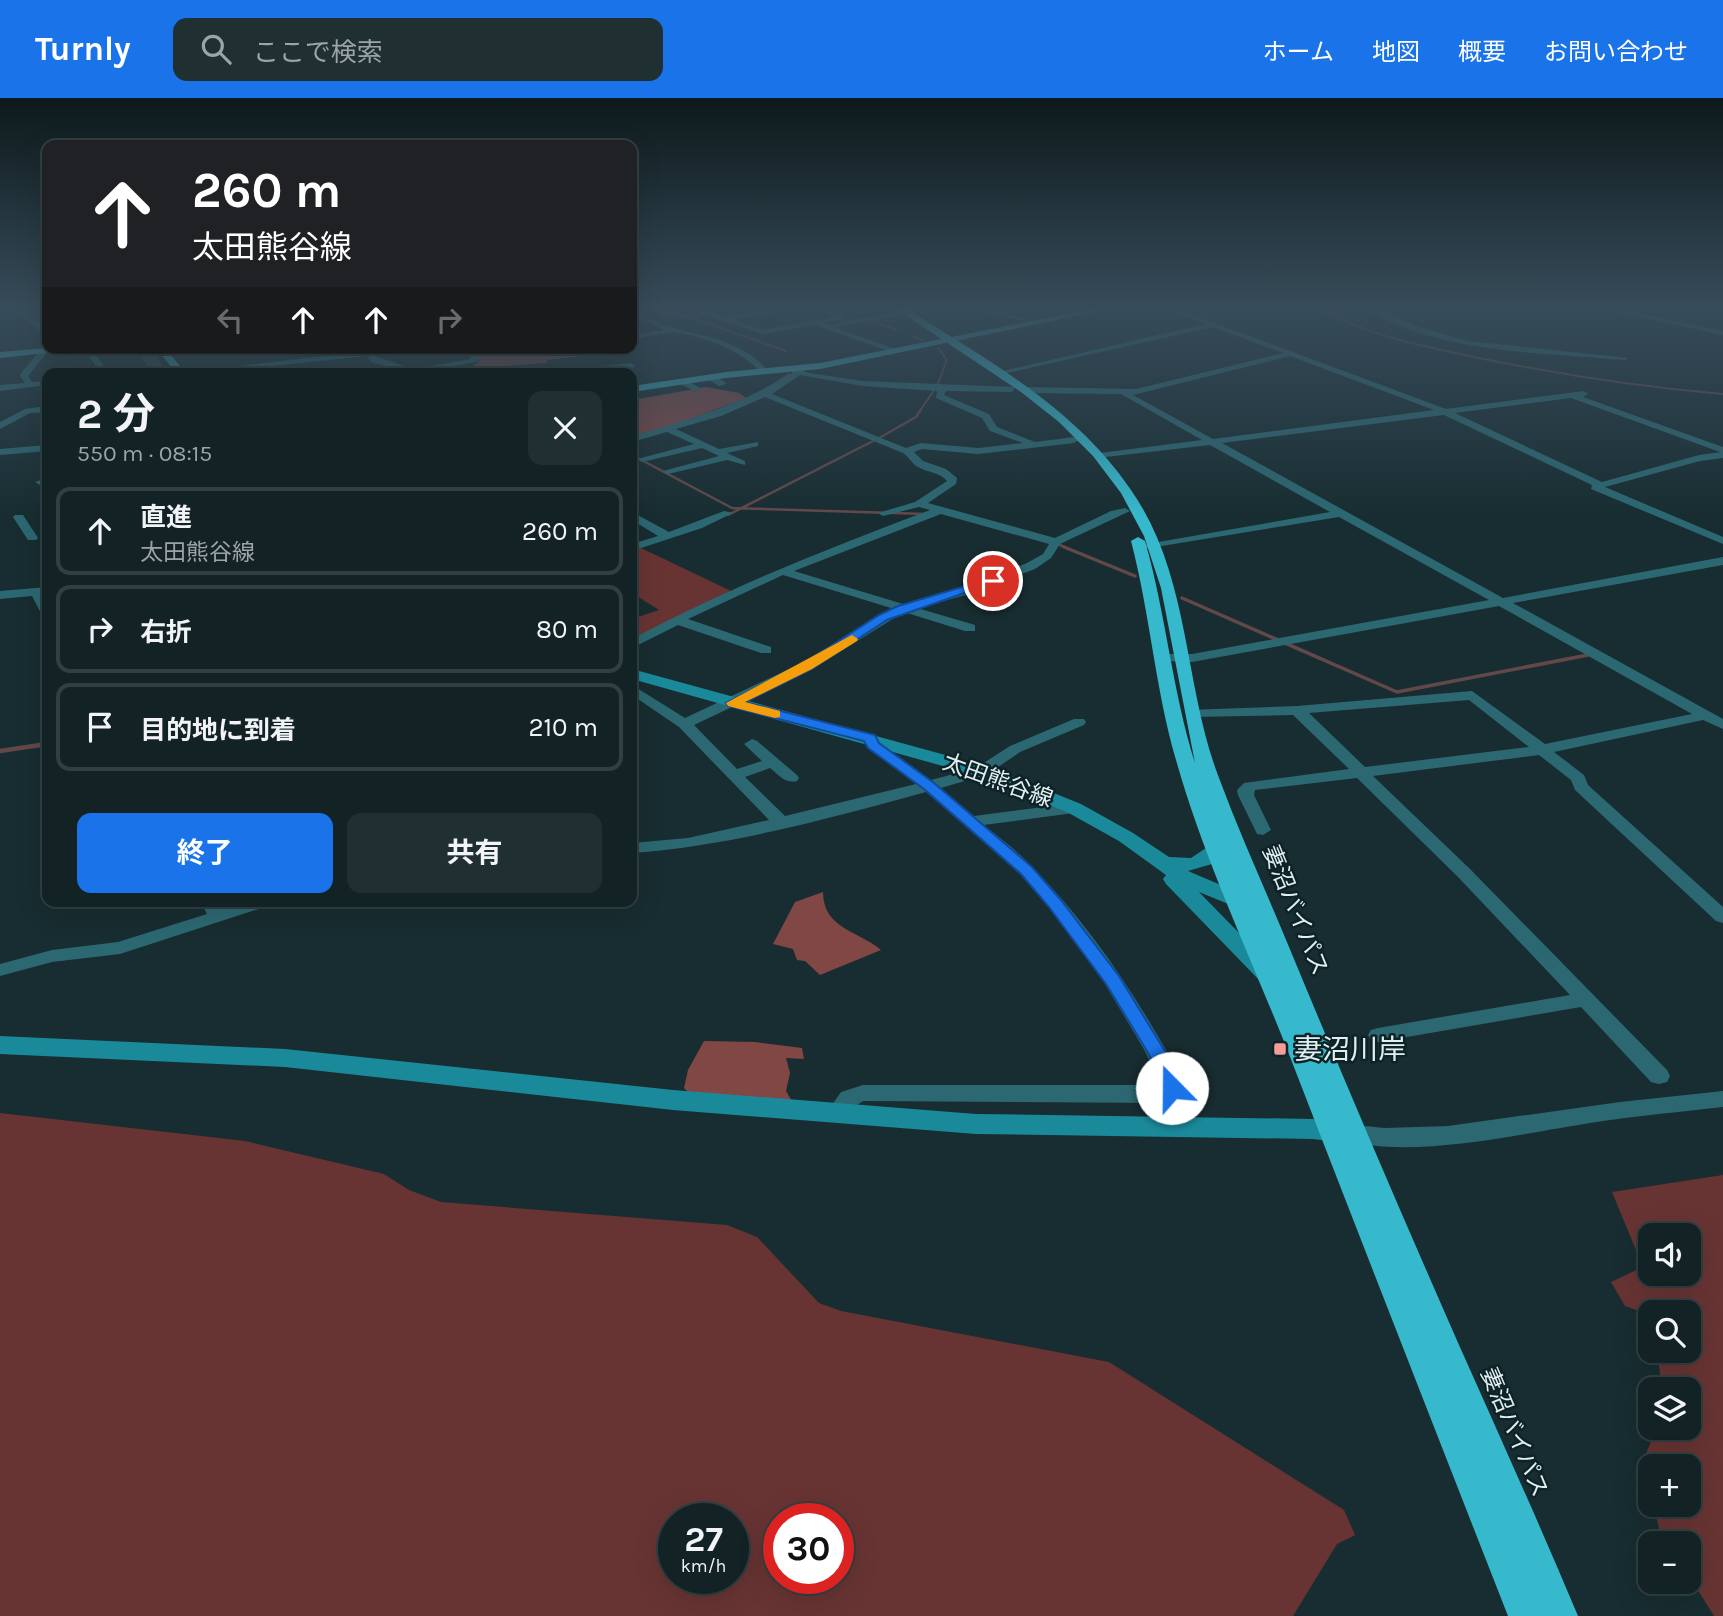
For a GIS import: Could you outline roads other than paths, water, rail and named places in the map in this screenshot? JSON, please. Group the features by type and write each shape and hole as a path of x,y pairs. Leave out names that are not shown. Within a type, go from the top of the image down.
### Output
{"highway":[{"name":"妻沼バイパス","path":"999,377 1060,416 1100,456 1137,507 1148,548 1164,658 1185,760 1216,850 1235,899 1559,1616"},
{"name":"妻沼バイパス","path":"1003,377 1074,440 1108,483 1148,548 1168,588 1192,713 1208,775 1263,912 1346,1142 1527,1616"}],"main road":[{"path":"637,388 710,377"},
{"name":"太田熊谷線","path":"637,675 982,771 1074,808 1126,837 1159,862 1194,883 1263,912"},
{"path":"1159,862 1198,864 1209,859 1216,850"},
{"path":"1159,862 1270,976"},
{"path":"0,1045 285,1058 836,1115 1346,1142"}],"street":[{"path":"25,377 31,386"},
{"path":"710,377 722,384"},
{"path":"637,438 671,430 765,394 787,377"},
{"path":"823,377 943,387 1136,393 1200,377"},
{"path":"1350,377 1511,440 1601,485"},
{"path":"681,381 698,389"},
{"path":"0,388 42,384"},
{"path":"943,387 939,396 986,416 993,429 1034,444"},
{"path":"1124,393 1723,724"},
{"path":"765,394 906,451 915,456 919,463 942,471 952,478 952,482 919,504 883,513"},
{"path":"1100,456 1584,394"},
{"path":"1573,396 1723,452"},
{"path":"0,426 28,411 42,410"},
{"path":"671,430 741,463"},
{"path":"906,451 921,446 973,451 1074,440"},
{"path":"668,471 755,444"},
{"path":"642,458 703,445"},
{"path":"0,452 42,448"},
{"path":"1723,452 1595,487 1723,541"},
{"path":"0,463 42,459"},
{"path":"919,504 1056,542"},
{"path":"637,641 782,571 941,510"},
{"path":"684,724 807,666 883,617 902,608 962,592 1031,566 1048,556 1056,542 1115,513 1125,511"},
{"path":"637,546 728,513"},
{"path":"1148,548 1232,530 1340,513"},
{"path":"19,517 32,538"},
{"path":"637,518 667,536"},
{"path":"1164,658 1181,658 1723,561"},
{"path":"782,571 970,628"},
{"path":"0,595 42,592"},
{"path":"677,620 766,650"},
{"path":"637,692 684,724 782,823"},
{"path":"1192,713 1297,710 1472,695 1578,778 1581,787 1723,917"},
{"path":"1297,710 1464,873 1659,1076"},
{"path":"1263,830 1246,795 1247,787 1542,750 1706,715"},
{"path":"637,848 688,843 782,823 982,771 1014,749 1079,722"},
{"path":"836,1115 849,1098 863,1093 1163,1095 1172,1088 1169,1074 1112,980 1027,870 929,786 873,745 870,738"},
{"path":"752,744 791,778"},
{"path":"734,775 773,762"},
{"path":"970,822 1074,808"},
{"path":"0,970 52,956 120,948 213,909"},
{"path":"1378,1035 1587,999"},
{"path":"1346,1142 1392,1136 1479,1133 1607,1111 1723,1099"}],"waterway":[{"path":"773,385 785,377"},
{"path":"937,386 941,377"},
{"path":"1585,377 1723,394"},
{"path":"919,412 935,389"},
{"path":"879,438 916,417 920,411"},
{"path":"741,508 873,441"},
{"path":"637,458 732,508 741,508"},
{"path":"728,515 741,508"},
{"path":"741,508 926,514"},
{"path":"1060,545 1069,549"},
{"path":"1064,547 1135,576"},
{"path":"1182,598 1397,692 1588,655"},
{"path":"0,751 42,745"}],"place":[{"name":"妻沼川岸","path":"1280,1049"}]}
